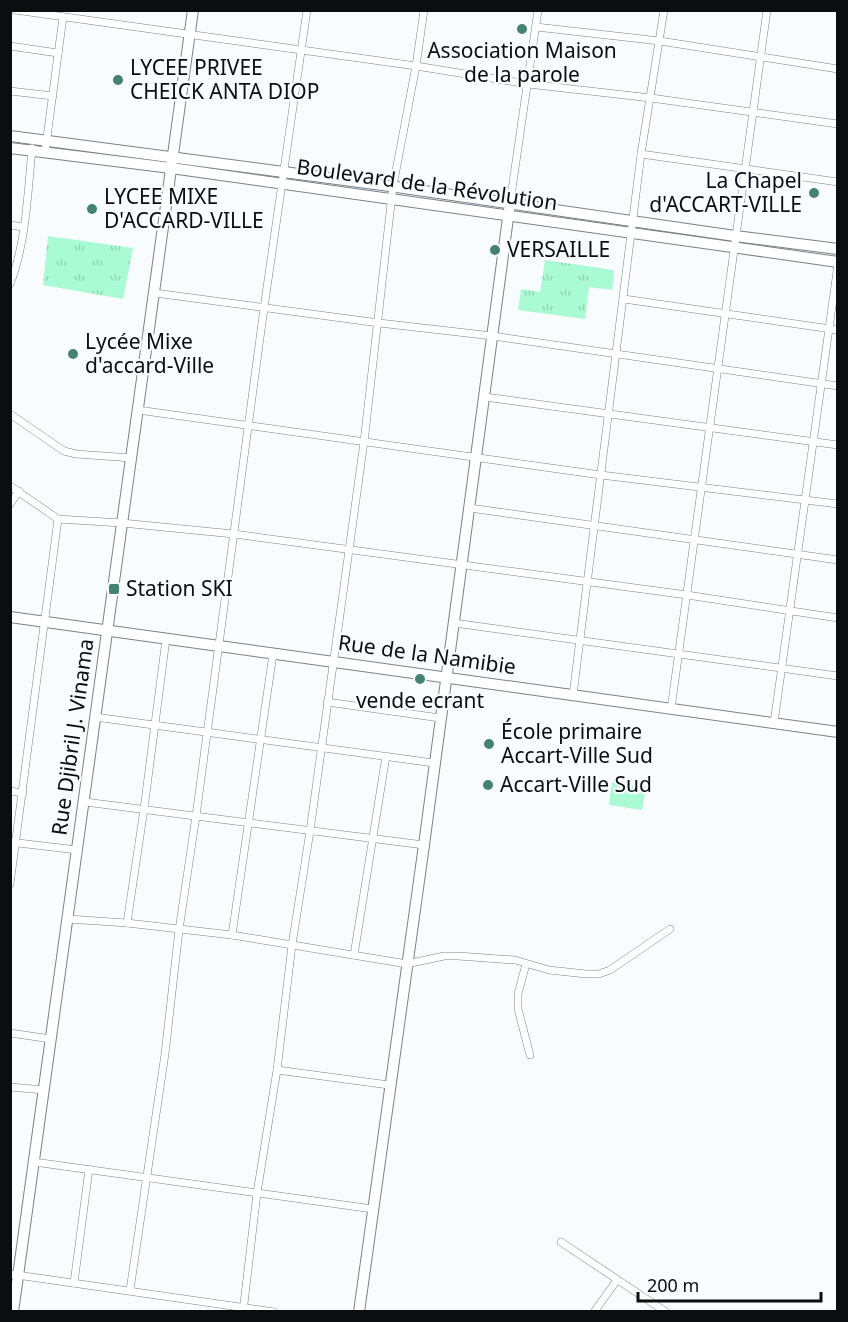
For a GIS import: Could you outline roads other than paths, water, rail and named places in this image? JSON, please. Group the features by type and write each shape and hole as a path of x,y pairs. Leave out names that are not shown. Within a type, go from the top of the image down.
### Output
{"street":[{"path":"15,10 50,13 63,17 416,66 528,84 651,98 837,124"},
{"name":"Rue Djibril J. Vinama","path":"14,1311 15,1274 34,1162 85,802 193,10"},
{"path":"130,1290 165,1054 179,930 307,10"},
{"path":"244,1309 257,1193 277,1070 292,945 364,442 393,186 416,66 424,10"},
{"path":"359,1311 538,10"},
{"path":"573,695 641,154 664,10"},
{"path":"671,709 767,10"},
{"path":"46,147 63,17"},
{"path":"536,27 660,41 837,69"},
{"path":"10,46 58,53"},
{"path":"10,91 52,96"},
{"name":"Boulevard de la Révolution","path":"10,136 32,145 46,147 171,163 285,173 393,186 633,220 837,263"},
{"path":"10,284 23,227 32,145"},
{"name":"Boulevard de la Révolution","path":"10,148 32,145"},
{"path":"641,154 837,182"},
{"name":"Boulevard de la Révolution","path":"171,163 283,185 508,217 632,232 837,249"},
{"path":"10,225 23,227"},
{"path":"774,723 837,263"},
{"path":"155,293 493,336 837,386"},
{"path":"624,299 837,330"},
{"path":"485,397 837,445"},
{"path":"138,410 601,475 837,504"},
{"path":"10,414 64,451 132,458"},
{"path":"10,486 58,519 234,534 349,548 837,618"},
{"path":"10,504 19,491"},
{"path":"470,508 837,560"},
{"path":"10,884 58,519"},
{"name":"Rue de la Namibie","path":"10,617 837,732"},
{"path":"454,623 837,676"},
{"path":"127,923 166,639"},
{"path":"232,936 273,654"},
{"path":"327,702 440,718"},
{"path":"95,717 434,763"},
{"path":"354,955 386,756"},
{"path":"10,791 23,793"},
{"path":"85,802 424,845"},
{"path":"14,842 77,850"},
{"path":"68,919 127,923 232,936 407,964 444,957 506,959 549,970 599,974 610,970 670,929"},
{"path":"526,964 518,994 518,1009 530,1055"},
{"path":"10,1033 51,1039"},
{"path":"277,1070 389,1085"},
{"path":"10,1087 44,1090"},
{"path":"34,1162 373,1209"},
{"path":"74,1283 88,1169"},
{"path":"561,1242 666,1311"},
{"path":"15,1274 244,1309 274,1311"},
{"path":"594,1311 617,1280"}],"place":[{"name":"Association Maison de la parole","path":"522,29"},
{"name":"LYCEE PRIVEE CHEICK ANTA DIOP","path":"118,80"},
{"name":"La Chapel d'ACCART-VILLE","path":"814,193"},
{"name":"LYCEE MIXE D'ACCARD-VILLE","path":"92,209"},
{"name":"VERSAILLE","path":"495,250"},
{"name":"Lycée Mixe d'accard-Ville","path":"73,354"},
{"name":"Station SKI","path":"114,589"},
{"name":"vende ecrant","path":"420,679"},
{"name":"École primaire Accart-Ville Sud","path":"489,744"},
{"name":"Accart-Ville Sud","path":"488,785"}]}
